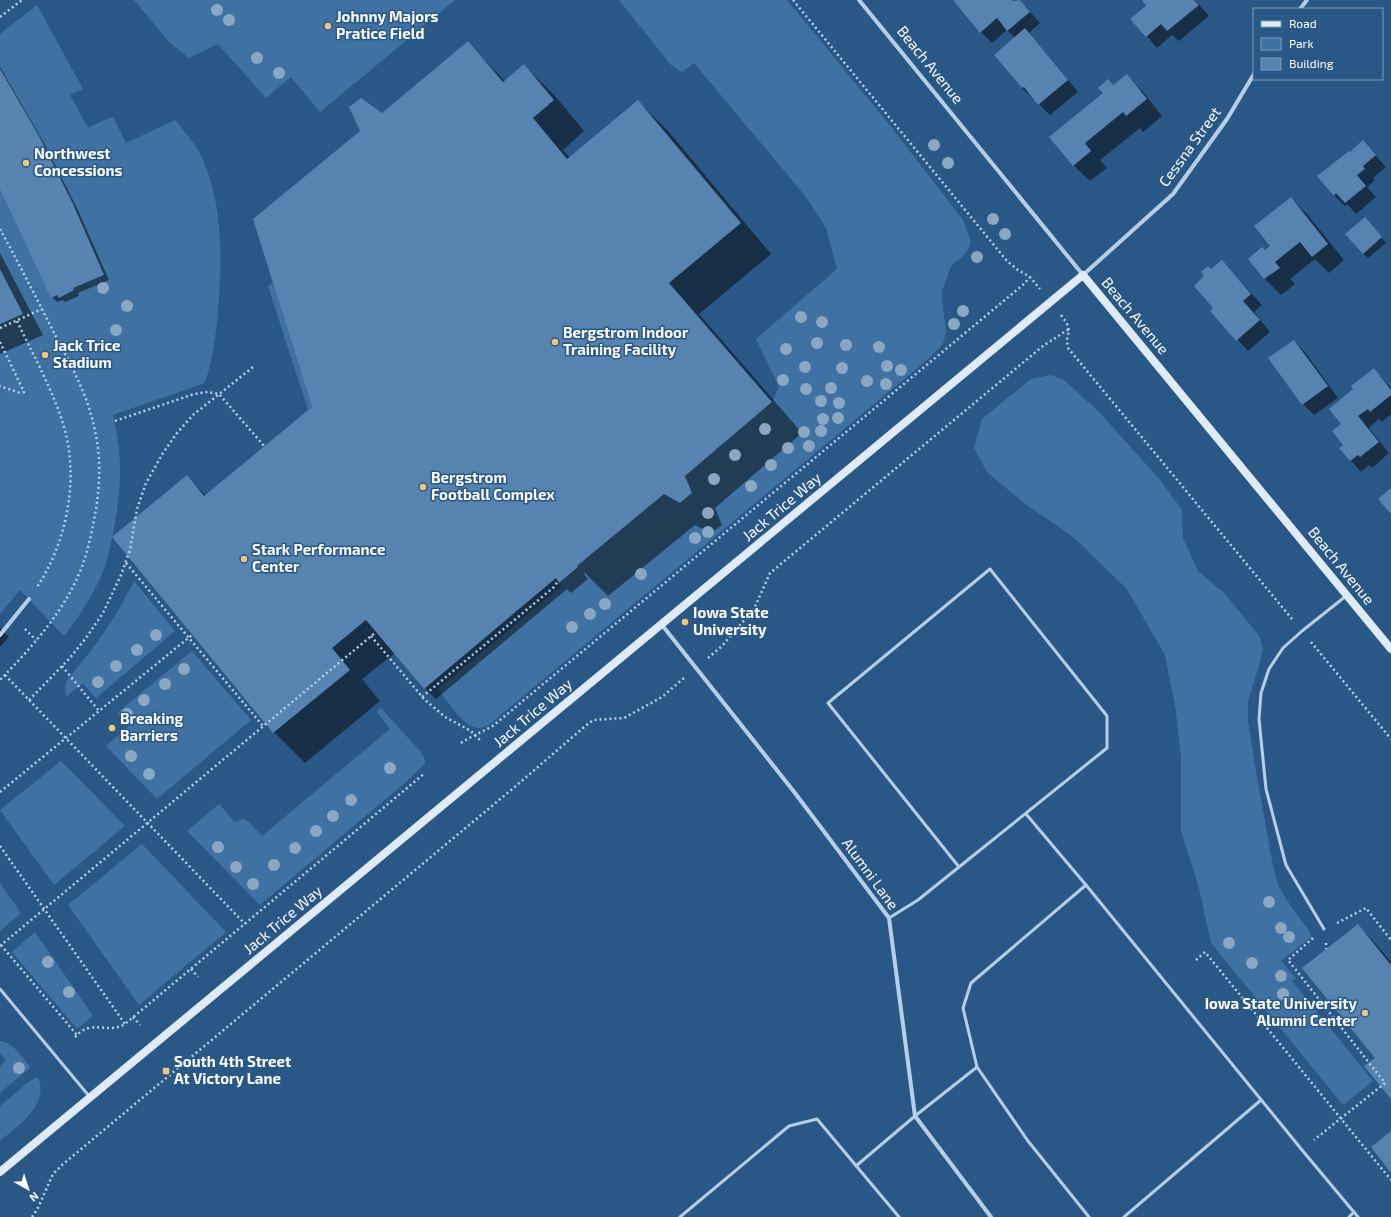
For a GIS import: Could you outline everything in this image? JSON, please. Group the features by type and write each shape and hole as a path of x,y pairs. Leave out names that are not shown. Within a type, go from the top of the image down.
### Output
{"street":[{"name":"Beach Avenue","path":"859,0 1391,649"},
{"path":"1301,8 1307,0"},
{"name":"Cessna Street","path":"1083,275 1173,194 1227,119 1253,76"},
{"name":"Jack Trice Way","path":"0,1172 1083,275"},
{"path":"0,635 29,598"},
{"name":"Alumni Lane","path":"662,625 794,793 889,918 915,1116 991,1217"}],"lane":[{"path":"889,918 918,900 1107,748 1107,716 1074,672 990,569 828,703 959,867"},
{"path":"1324,929 1286,865 1266,789 1259,719 1261,693 1269,669 1283,648 1347,595"},
{"path":"1026,814 1358,1217"},
{"path":"1086,885 971,983 963,1008 977,1066 1028,1141 1089,1217"},
{"path":"0,989 90,1098"},
{"path":"856,1166 977,1066"},
{"path":"1124,1217 1261,1100"},
{"path":"680,1217 789,1126 817,1119 899,1217"},
{"path":"1349,1217 1354,1212"}],"path":[{"path":"0,17 22,0"},
{"path":"792,0 1007,261 1033,280"},
{"path":"0,228 74,370 87,402 95,431 100,466 98,497 87,551 79,574 59,610 34,643 0,680"},
{"path":"461,743 494,725 1024,284 1030,277"},
{"path":"0,328 42,309"},
{"path":"17,321 47,384 64,425 69,451 70,473 70,499 65,522 50,564 29,598"},
{"path":"1067,322 1069,329 1067,343 1068,348 1294,622"},
{"path":"770,572 1043,346 1069,329"},
{"path":"0,342 24,392 20,393 0,386"},
{"path":"29,700 62,666 86,638 103,613 114,592 130,550 137,509 146,482 176,433 193,415 253,367"},
{"path":"114,421 194,394 208,392 219,394 264,447"},
{"path":"126,562 263,726"},
{"path":"422,696 554,587 558,581"},
{"path":"376,632 0,945 76,1036 88,1028 118,1028 125,1024 425,773"},
{"path":"0,792 192,635"},
{"path":"371,636 422,696 445,717 471,731 480,740"},
{"path":"1309,640 1391,739"},
{"path":"62,666 99,711"},
{"path":"5,675 245,924"},
{"path":"32,1217 38,1208 53,1174 62,1165 593,720"},
{"path":"0,846 125,1024"},
{"path":"1312,1142 1385,1082 1288,960 1324,929 1366,908 1391,940"},
{"path":"1324,929 1326,949"},
{"path":"1196,960 1205,952 1391,1180"},
{"path":"191,969 198,977"},
{"path":"133,1017 140,1025"}],"green space":[{"path":"134,0 455,0 320,112 291,77 266,98 218,44 189,58 170,43"},
{"path":"619,0 787,0 892,128 963,220 971,242 966,253 951,266 942,291 946,332 943,344 926,361 493,722 480,728 474,727 462,719 438,689 562,586 559,583 578,568 577,566 664,494 680,503 691,494 685,476 772,402 779,387 756,339 837,269 826,228 806,197 694,63 682,72 671,65"},
{"path":"37,5 83,89 70,95 88,128 113,117 126,143 175,120 190,139 201,155 214,194 220,246 220,281 216,330 211,362 205,383 113,415 119,444 120,483 112,539 105,566 94,591 75,622 64,636 20,590 0,614 0,34"},
{"path":"273,283 312,407 308,410 268,286"},
{"path":"1051,375 1064,380 1099,412 1160,480 1182,510 1183,538 1198,571 1225,594 1260,637 1263,650 1248,701 1248,721 1256,772 1274,871 1279,887 1292,908 1310,932 1311,937 1281,961 1296,978 1292,981 1373,1081 1343,1105 1211,943 1199,888 1181,831 1181,759 1176,711 1165,655 1127,589 1072,536 1024,503 987,472 974,448 982,419 1031,379"},
{"path":"134,581 175,631 96,698 83,683 66,697 66,682 106,630"},
{"path":"192,651 251,720 157,799 106,746 129,726 117,713"},
{"path":"381,708 421,752 424,757 425,764 407,781 260,905 187,831 219,804 235,822 243,819 248,821 262,836 390,729 377,712"},
{"path":"61,761 125,826 54,885 0,810"},
{"path":"142,844 226,932 139,1005 68,905"},
{"path":"0,883 21,913 0,931"},
{"path":"35,932 93,1016 77,1029 12,952"},
{"path":"0,1041 14,1047 30,1067 0,1093 0,1066 6,1060 0,1053"},
{"path":"38,1077 41,1087 40,1097 36,1106 23,1122 0,1141 0,1106 30,1081"}],"building":[{"path":"953,0 1020,0 1030,12 1007,31 997,18 980,33"},
{"path":"1142,0 1194,0 1199,5 1167,31 1161,24 1146,37 1130,19 1146,6"},
{"path":"1025,28 1068,80 1038,105 1024,87 1022,88 994,55"},
{"path":"468,41 503,82 524,64 554,100 533,118 567,159 638,100 741,223 669,283 772,402 685,476 692,493 680,503 664,494 577,566 578,567 559,583 556,578 424,689 366,620 332,648 350,670 273,733 112,537 187,475 204,496 312,407 253,219 360,131 349,107 361,98 382,113"},
{"name":"Northwest Concessions","path":"0,69 39,136 73,204 104,275 73,288 74,290 59,298 57,295 51,298 0,189"},
{"path":"1127,74 1147,99 1126,116 1123,112 1085,143 1091,151 1073,166 1049,137 1103,93 1098,88 1108,79 1113,85"},
{"path":"1363,140 1376,155 1363,166 1365,169 1357,175 1366,186 1345,203 1336,193 1334,196 1317,176 1349,151 1350,152"},
{"path":"1291,197 1328,244 1312,257 1300,242 1275,262 1280,268 1264,279 1248,259 1262,247 1265,250 1270,246 1254,226"},
{"path":"1365,217 1382,237 1363,254 1345,234"},
{"path":"1222,260 1251,294 1243,301 1260,320 1236,341 1210,311 1213,308 1194,286 1204,276 1201,272 1208,266 1211,269"},
{"name":"Jack Trice Stadium","path":"0,269 23,314 0,324"},
{"path":"1294,340 1328,386 1302,405 1268,358"},
{"path":"1374,368 1391,390 1391,395 1370,412 1368,409 1358,416 1379,442 1360,457 1358,455 1350,461 1339,448 1343,445 1332,431 1341,424 1329,409 1353,389 1351,386"},
{"path":"1391,488 1391,514 1378,499"},
{"name":"Iowa State University Alumni Center","path":"1358,924 1391,965 1391,1099 1364,1066 1375,1058 1302,968"},
{"path":"1391,1131 1391,1173 1371,1147"}],"place":[{"name":"Johnny Majors Pratice Field","path":"328,26"},
{"name":"Northwest Concessions","path":"26,163"},
{"name":"Bergstrom Indoor Training Facility","path":"555,342"},
{"name":"Jack Trice Stadium","path":"45,355"},
{"name":"Bergstrom Football Complex","path":"423,487"},
{"name":"Stark Performance Center","path":"244,559"},
{"name":"Iowa State University","path":"685,622"},
{"name":"Breaking Barriers","path":"112,728"},
{"name":"Iowa State University Alumni Center","path":"1365,1013"},
{"name":"South 4th Street At Victory Lane","path":"166,1071"}]}
